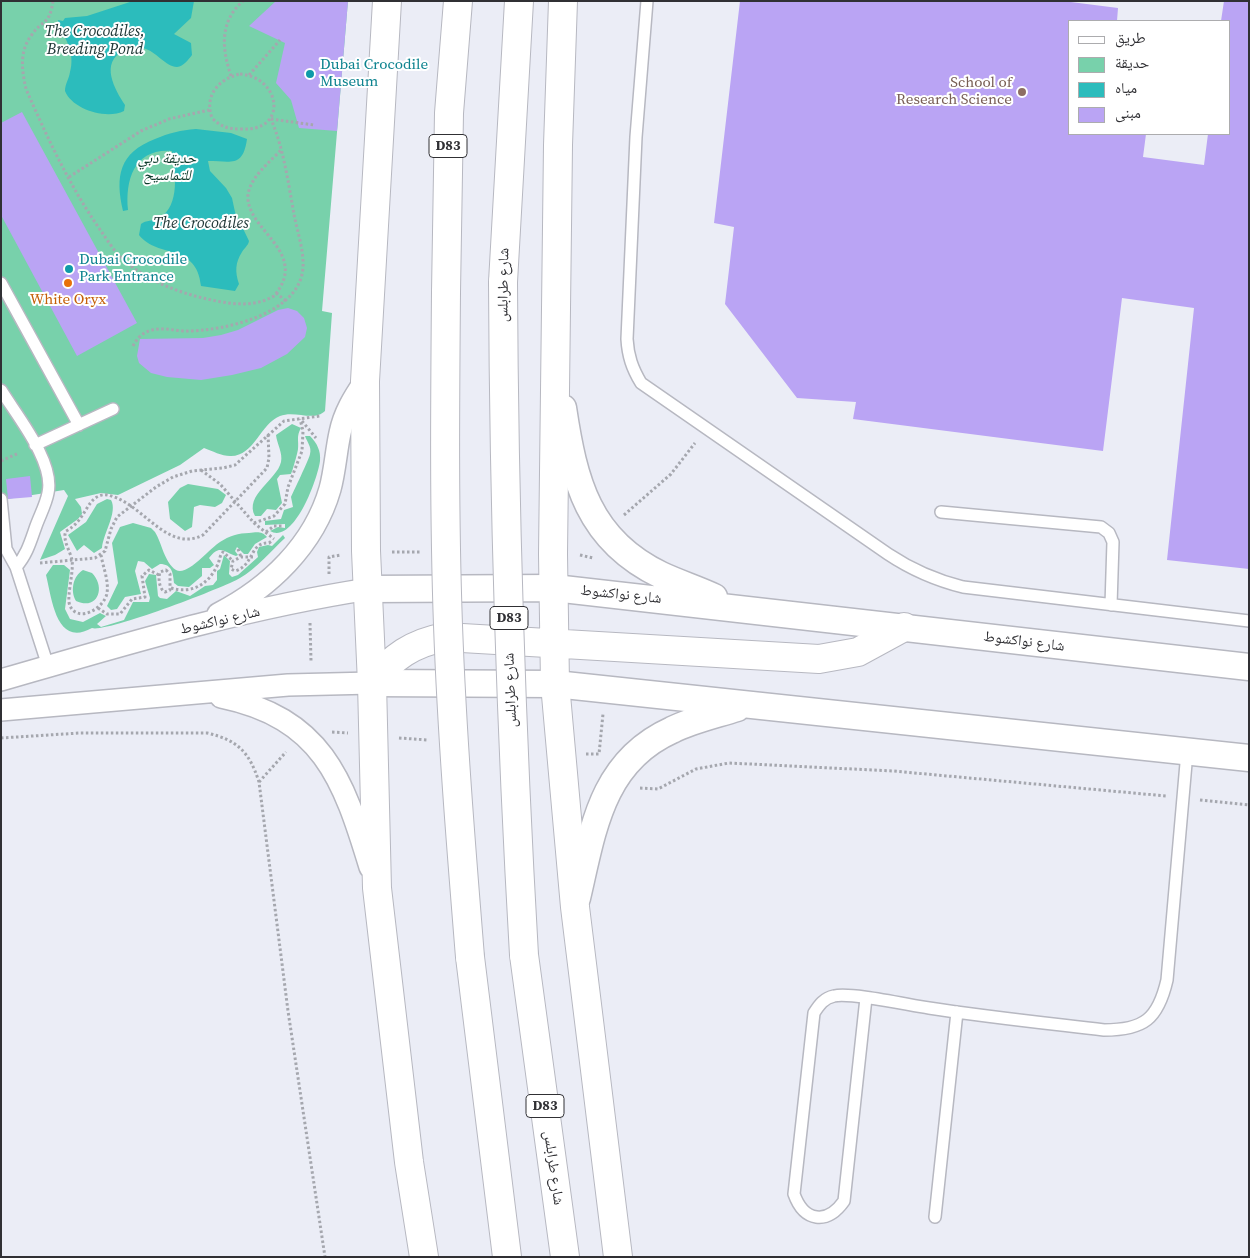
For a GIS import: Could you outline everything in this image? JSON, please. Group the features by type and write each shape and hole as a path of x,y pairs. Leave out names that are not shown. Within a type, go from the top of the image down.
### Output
{"highway":[{"path":"387,1 365,381 366,551 369,589 377,888 409,1162 424,1257"},
{"name":"D83","path":"458,1 449,113 446,292 444,458 448,625 456,791 470,957 507,1257"},
{"name":"شارع طرابلس","path":"519,1 503,282 504,460 514,786 524,955 564,1257"},
{"path":"562,1 558,145 557,366 553,554 555,684 575,907 618,1257"},
{"path":"372,683 396,657 427,641 463,637 819,659 858,652 904,627"}],"street":[{"path":"557,366 570,459 575,476 592,513 605,531 632,557 660,574 743,608"},
{"path":"193,626 252,595 281,570 314,527 330,488 345,416 365,381"},
{"name":"شارع نواكشوط","path":"1,680 193,626 328,595 369,589 554,588 1249,667"},
{"path":"1,710 311,683 555,684 1249,758"},
{"path":"196,692 249,703 268,711 302,734 329,764 346,792 377,888"},
{"path":"575,907 597,811 619,772 634,755 672,730 747,704"}],"lane":[{"path":"647,1 636,137 628,355 633,370 641,383 911,569 936,580 963,587 1249,621"},
{"path":"1,283 79,425"},
{"path":"1,390 35,445 47,472 48,493 28,550 16,567"},
{"path":"35,445 113,409"},
{"path":"1,499 6,550 16,567 48,666"},
{"path":"940,512 1101,527 1109,533 1113,542 1111,605"},
{"path":"866,998 844,1201 836,1212 824,1217 810,1216 799,1208 794,1194 814,1013 822,1002 834,996 866,998 957,1012 1104,1030 1127,1030 1148,1020 1162,1001 1167,980 1187,752"},
{"path":"935,1217 957,1012"}],"path":[{"path":"53,1 50,18 30,36 24,49 22,73 29,96 69,177 93,220 123,260 144,275 175,290 214,301 250,305 268,300 276,294 284,279 284,260 253,212 248,194 254,180 282,149"},
{"path":"231,76 224,54 224,36 232,12 243,1"},
{"path":"249,75 280,40"},
{"path":"249,75 257,78 270,90 275,106 271,119 260,128 253,130 226,128 212,118 209,102 216,86 231,76 249,75"},
{"path":"69,177 128,139 155,125 184,115 209,110"},
{"path":"271,119 314,125"},
{"path":"133,346 140,336 152,330 186,331 227,326 248,320 286,301 298,286 303,267 282,149 271,119"},
{"path":"276,294 286,301"},
{"path":"16,567 72,559 96,558 105,550 114,522 131,504 173,477 200,470 235,465 284,421 325,415"},
{"path":"300,419 320,444"},
{"path":"254,523 274,516 285,504 288,487 302,451 304,432 300,419"},
{"path":"576,554 671,474 706,429"},
{"path":"101,555 107,586 104,602 98,608 85,614 79,614 71,607 72,559 64,533 79,522 92,500 104,495 131,504 170,536 185,541 203,535 267,468 269,458 268,434"},
{"path":"200,470 220,484 254,523 274,539"},
{"path":"266,532 274,526 284,526"},
{"path":"252,557 241,557 234,561 232,569 235,571 244,568 252,557 256,547 263,543 269,543 284,533 291,533 317,562 329,557"},
{"path":"238,549 241,557"},
{"path":"171,588 184,591 198,588 217,568 223,552 228,553 234,561"},
{"path":"98,608 107,614 120,614 132,599 145,598 142,576 144,572 149,570 159,575"},
{"path":"162,570 168,571 171,588 168,592 162,591 159,575 162,570"},
{"path":"1,738 80,733 207,733 225,737 241,748 253,763 259,782 288,1011 325,1257"},
{"path":"259,782 302,734"},
{"path":"619,772 638,787 648,790 658,788 696,769 729,763 893,771 1183,798 1249,806"}],"green space":[{"name":"حديقة دبي للتماسيح","path":"1,1 348,1 322,311 332,313 325,411 315,416 292,414 280,416 267,426 251,446 238,455 224,455 204,448 180,465 118,495 101,493 75,499 81,507 82,514 60,532 65,549 40,560 68,496 64,490 1,500"},
{"path":"292,424 301,428 298,436 298,450 291,474 280,475 277,479 282,503 276,510 267,509 261,516 255,516 253,508 257,494 274,475 281,462 276,435"},
{"path":"305,436 310,436 318,447 320,454 315,481 303,508 288,528 279,533 270,531 278,527 285,528 285,524 265,525 265,521 281,519 284,510 293,507 291,497 309,457 310,447"},
{"path":"188,484 218,489 226,495 222,503 215,507 200,505 194,507 192,527 185,531 170,519 168,502 180,488"},
{"path":"107,499 111,500 113,511 102,548 94,553 84,545 77,551 68,535 86,522 97,504"},
{"path":"133,523 151,528 155,532 172,567 181,571 192,566 216,545 230,537 257,532 267,537 255,544 248,554 244,554 237,547 235,551 238,555 236,556 222,550 216,551 209,558 214,565 210,568 202,568 202,576 189,587 178,586 174,583 169,567 164,564 160,564 152,569 144,562 138,561 135,571 141,594 125,597 117,609 111,610 107,606 118,583 112,543 120,527"},
{"path":"283,535 285,538 258,565 240,578 189,600 119,624 102,628 92,628 80,632 70,632 63,626 54,608 46,575 53,565 64,565 70,570 65,609 70,619 83,622 100,613 106,616 97,624 101,627 124,620 133,602 149,602 150,598 145,581 149,574 156,575 158,596 160,598 167,599 176,591 190,596 205,586 213,585 217,580 217,571 220,569 224,555 230,561 229,574 232,577 238,575 258,557 259,547 272,546"},
{"path":"83,570 92,573 98,585 98,596 90,603 76,601 73,593 75,580"}],"water":[{"name":"The Crocodiles, Breeding Pond","path":"133,1 194,1 191,18 174,34 191,43 192,55 184,64 177,67 143,48 124,51 116,56 112,62 111,76 117,92 125,105 124,111 108,114 82,108 65,91 71,66 71,53 67,41 57,26 58,20 63,21 65,18 87,16"},
{"name":"The Crocodiles","path":"196,129 231,133 247,139 239,159 229,162 208,161 210,171 226,188 232,198 235,212 249,241 237,264 236,272 239,284 235,291 201,286 198,272 185,257 156,247 139,235 141,224 159,218 171,205 175,187 172,151 159,151 141,160 135,168 128,187 128,210 123,211 120,177 122,167 134,151 165,135"}],"building":[{"name":"Dubai Crocodile Museum","path":"276,1 348,1 337,131 299,128 291,100 276,83 285,43 249,26"},
{"path":"740,1 1063,1 1118,8 1117,20 1068,20 1068,135 1146,135 1143,157 1204,165 1208,135 1230,135 1230,20 1221,20 1224,1 1249,1 1249,569 1167,560 1194,308 1122,298 1103,451 853,419 856,402 797,398 725,304 734,227 714,223"},
{"name":"Dubai Crocodile Park Entrance","path":"22,112 137,323 77,356 1,215 1,123"},
{"path":"288,308 297,311 304,318 307,328 305,337 287,354 261,368 201,380 167,377 151,373 139,363 137,356 140,339 203,338 221,335 238,330 278,310"},
{"path":"30,476 32,497 8,499 6,479"}],"place":[{"name":"Dubai Crocodile Museum","path":"310,74"},
{"name":"School of Research Science","path":"1022,92"},
{"name":"Dubai Crocodile Park Entrance","path":"69,269"},
{"name":"White Oryx","path":"68,283"}]}
